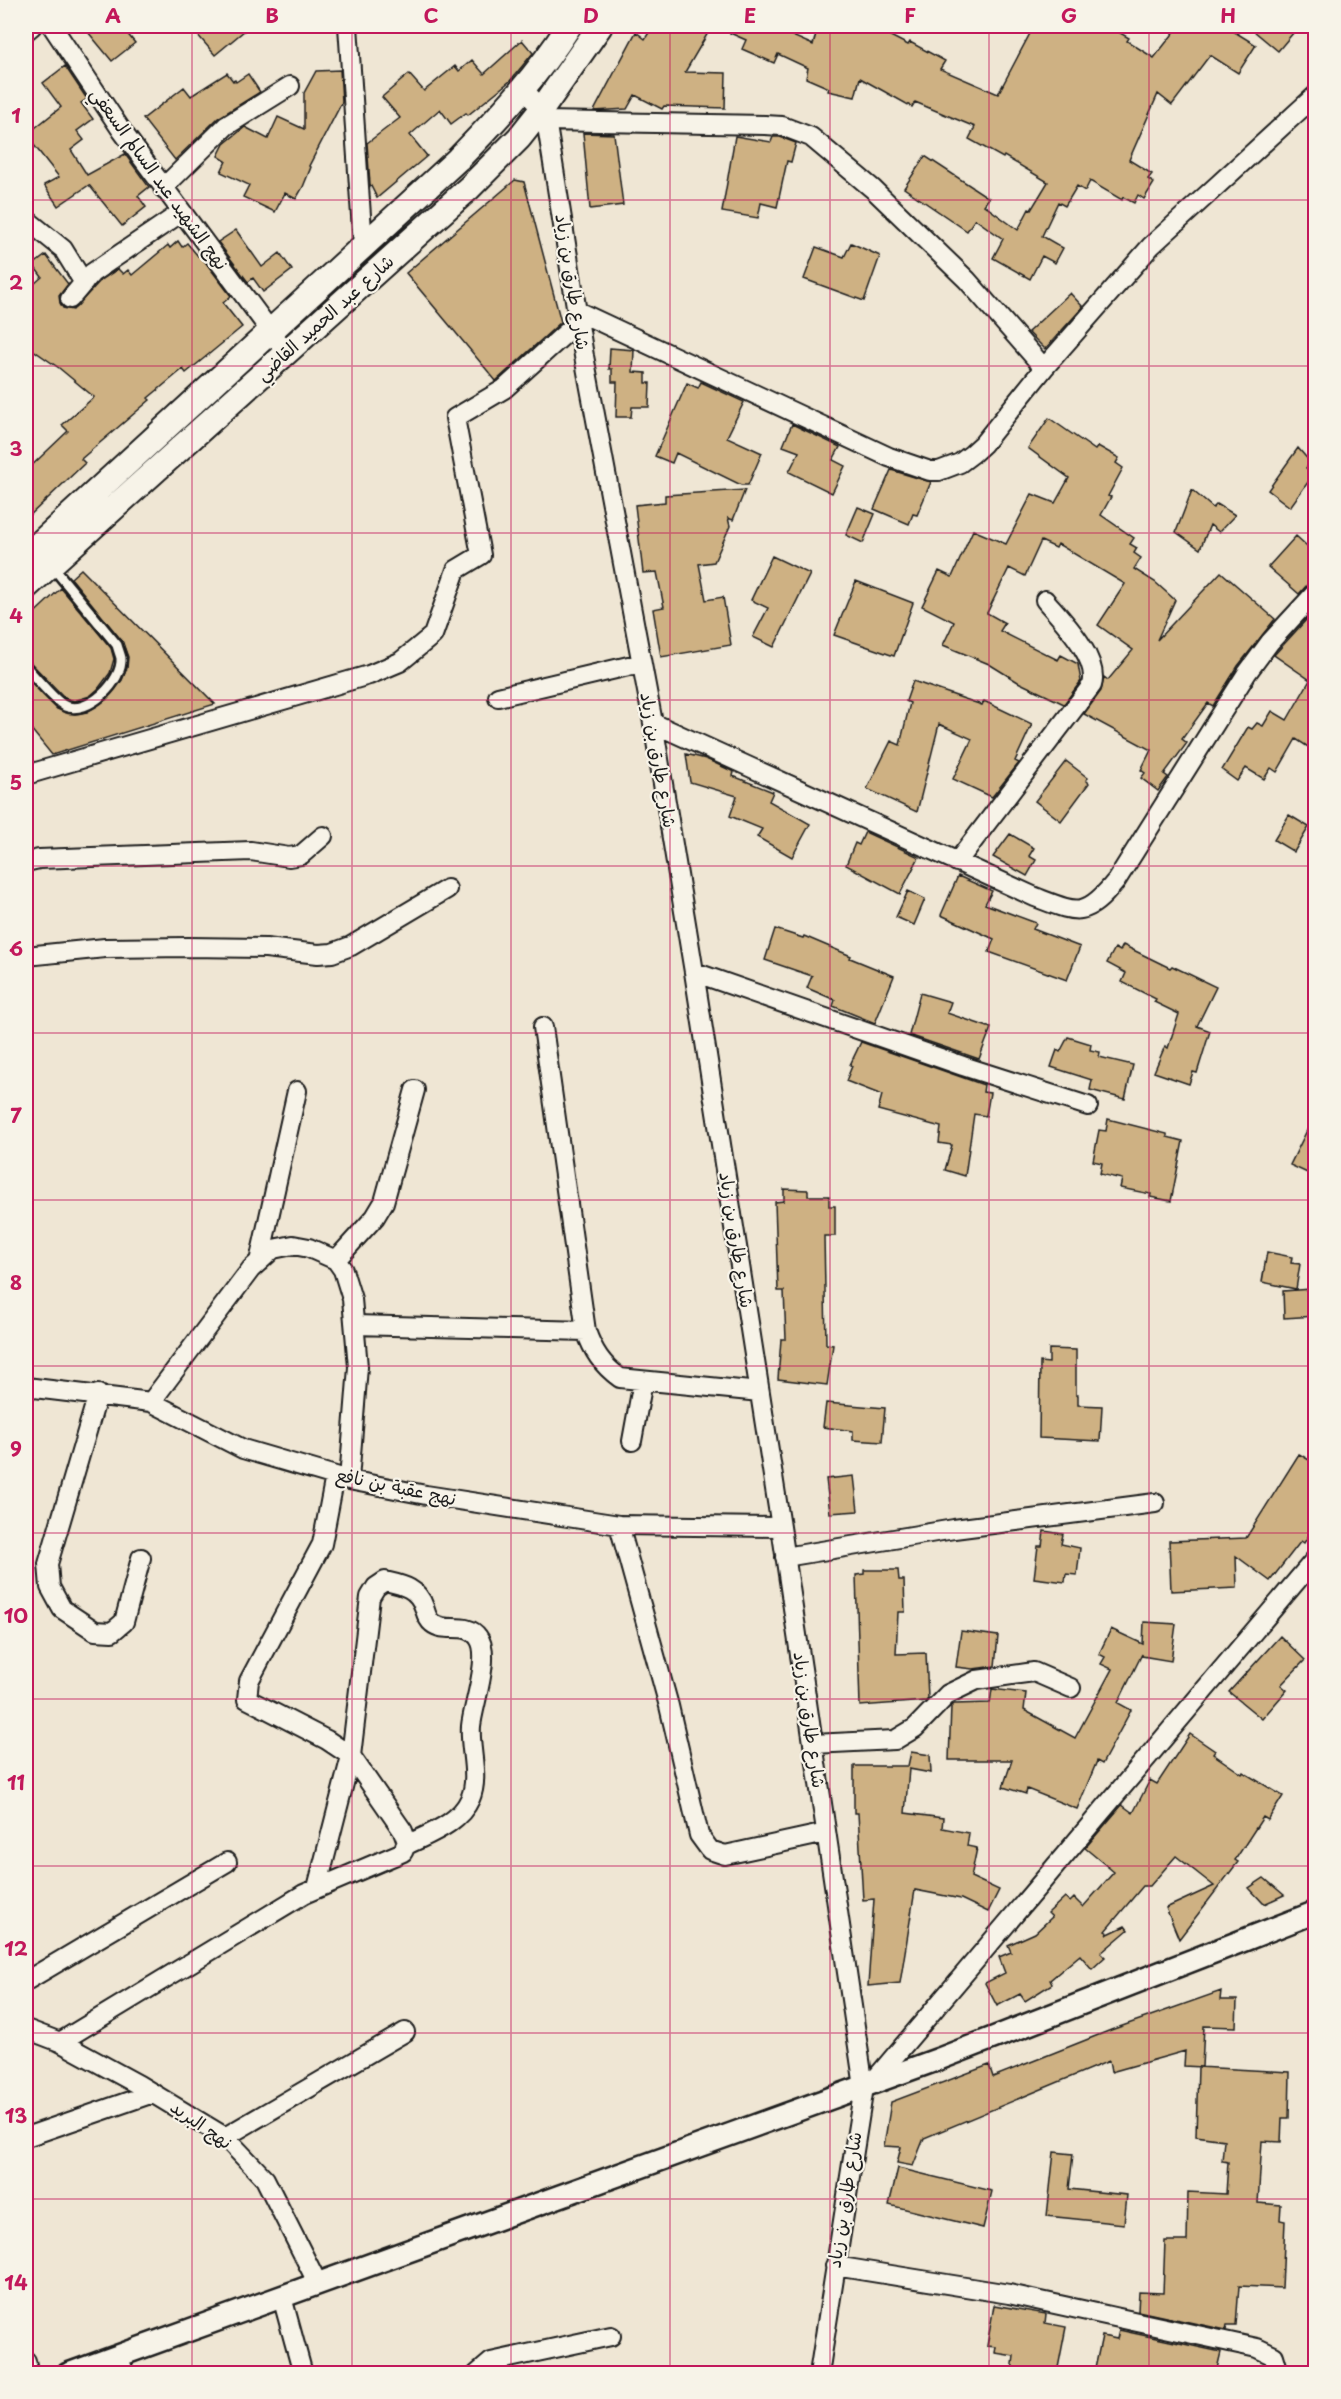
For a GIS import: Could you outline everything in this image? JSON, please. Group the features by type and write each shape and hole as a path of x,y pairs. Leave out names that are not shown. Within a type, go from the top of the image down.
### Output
{"main road":[{"name":"شارع عبد الحميد القاضي","path":"26,556 458,159 500,116 547,61 569,26"},
{"name":"شارع عبد الحميد القاضي","path":"26,587 469,188 544,115 600,26"}],"street":[{"path":"26,31 32,26"},
{"name":"نهج الشهيد عبد السالم السعفي","path":"52,26 122,131 286,352"},
{"path":"348,26 363,245"},
{"path":"164,188 226,126 290,86"},
{"path":"523,89 544,115 774,126 796,130 811,137 873,189 939,251 1044,368"},
{"path":"26,774 369,675 400,662 434,635 456,570 481,555 455,418 504,389 578,317 889,457 930,471 939,471 960,463 983,444 1044,368 1151,246 1316,95"},
{"name":"شارع طارق بن زياد","path":"544,115 578,317 653,723 694,972 781,1527 826,1833 867,2085 835,2266 819,2373"},
{"path":"70,299 92,273 182,212"},
{"path":"26,219 63,249 84,283"},
{"path":"653,723 957,862 1059,906 1080,910 1091,907 1103,898 1116,881 1247,673 1270,642 1316,592"},
{"path":"957,862 1092,685 1094,673 1089,659 1045,600"},
{"path":"498,697 641,663"},
{"path":"26,862 39,859 251,851 289,857 301,855 323,836"},
{"path":"26,956 105,948 188,946 332,953 351,946 447,889"},
{"path":"694,972 963,1066 1088,1106"},
{"path":"543,1027 586,1331 593,1351 610,1371 620,1378 760,1392"},
{"path":"336,1260 375,1217 384,1202 415,1090"},
{"path":"259,1262 297,1091"},
{"path":"60,2042 317,1888 403,1852 408,1842 351,1755 327,1740 247,1700 249,1681 322,1544 342,1478 358,1367 355,1325 347,1279 336,1260 309,1248 293,1245 273,1249 251,1269 151,1402"},
{"path":"355,1325 586,1331"},
{"path":"632,1441 643,1382"},
{"name":"نهج عقبة بن نافع","path":"26,1387 151,1402 243,1449 342,1478 521,1511 619,1525 781,1527"},
{"path":"98,1394 48,1564 50,1587 62,1609 95,1631 112,1632 124,1622 141,1558"},
{"path":"785,1557 954,1529 1155,1503"},
{"path":"619,1525 669,1706 699,1835 710,1850 725,1855 826,1833"},
{"path":"867,2085 1316,1558"},
{"path":"317,1888 351,1755 370,1597 376,1587 385,1581 406,1585 422,1600 428,1618 433,1624 441,1627 469,1629 478,1636 484,1654 471,1727 474,1779 471,1797 462,1812 450,1822 405,1846"},
{"path":"813,1744 895,1740 915,1728 948,1694 977,1680 1034,1671 1071,1688"},
{"path":"26,1981 227,1862"},
{"path":"68,2373 122,2365 282,2297 867,2085 1316,1912"},
{"name":"نهج البريد","path":"26,2029 60,2042 153,2093 225,2137 265,2179 318,2284"},
{"path":"225,2137 405,2032"},
{"path":"26,2137 153,2093"},
{"path":"835,2266 1009,2294 1257,2348 1274,2356 1277,2366 1276,2373"},
{"path":"282,2297 303,2373"},
{"path":"477,2373 491,2362 611,2336"},
{"path":"26,2361 29,2373"}],"lane":[{"path":"26,667 64,706 78,708 96,701 111,685 118,672 121,659 117,645 51,564"}],"building":[{"path":"83,26 121,26 135,43 112,61"},
{"path":"190,26 250,26 215,55"},
{"path":"653,26 712,26 685,72 726,73 725,108 664,106 662,109 635,95 627,109 594,111 636,32 645,39"},
{"path":"714,26 770,26 813,45 818,26 871,26 908,45 910,42 945,61 940,69 998,94 1034,26 1108,26 1129,38 1127,41 1154,58 1179,26 1225,26 1256,45 1238,73 1210,55 1172,105 1158,94 1129,160 1152,174 1148,179 1154,183 1144,199 1138,195 1134,203 1123,197 1122,200 1090,181 1085,191 1077,186 1065,206 1058,202 1042,236 1063,248 1055,263 1042,256 1030,279 993,258 1003,239 975,219 967,231 904,188 925,156 989,198 984,205 1018,230 1029,209 1031,210 1048,182 1004,156 1003,158 969,139 975,127 915,102 912,107 860,78 855,97 828,91 829,88 806,78 808,68 778,54 774,63 742,49 746,40"},
{"path":"1248,26 1299,26 1278,51"},
{"path":"522,40 533,53 510,81 468,115 466,113 451,124 440,109 410,135 427,156 377,198 370,184 367,143 400,118 382,97 409,74 424,91 455,66 459,71 472,60 484,74"},
{"path":"65,66 87,99 81,103 93,119 77,131 84,140 71,150 87,175 125,154 149,187 138,196 146,207 122,226 89,185 58,206 44,185 59,177 26,135 61,107 43,83"},
{"path":"340,70 342,102 309,166 311,167 296,199 285,193 275,212 243,197 249,185 221,172 226,161 218,156 224,144 245,127 268,139 278,117 304,129 304,93 316,71"},
{"path":"227,73 236,82 248,74 260,92 218,118 175,160 143,119 184,87 191,96"},
{"path":"583,133 614,134 623,205 590,209"},
{"path":"735,136 771,142 773,137 780,137 796,143 791,162 787,161 777,207 761,203 758,218 722,212"},
{"path":"515,180 524,182 561,322 496,381 406,273"},
{"path":"236,230 262,267 280,253 292,270 263,292 253,278 248,282 218,242"},
{"path":"178,241 182,247 187,243 198,256 200,255 231,296 223,303 242,327 186,373 183,369 148,398 150,400 81,459 85,463 26,519 26,471 68,431 62,425 94,397 26,345 26,291 42,277 33,265 46,255 68,284 59,296 60,303 63,308 73,310 100,281 118,269 123,274 128,270 132,275 168,245 170,248"},
{"path":"851,243 880,256 864,301 804,279 816,247 844,257"},
{"path":"1070,293 1083,307 1045,349 1028,332"},
{"path":"610,348 634,350 633,372 646,373 646,383 650,383 649,407 632,407 631,417 616,417 617,382 612,382 612,369 609,369"},
{"path":"701,382 744,402 727,437 762,453 748,485 741,485 676,453 672,463 655,456 687,383 698,388"},
{"path":"1049,418 1095,450 1098,446 1119,458 1116,463 1123,468 1101,515 1134,538 1130,544 1137,548 1134,553 1141,558 1134,569 1155,582 1175,600 1157,640 1221,572 1275,619 1238,666 1213,706 1208,703 1182,739 1187,743 1164,774 1168,777 1158,791 1141,778 1145,773 1141,770 1151,750 1084,714 1101,691 1104,677 1108,680 1133,650 1098,625 1125,584 1058,544 1056,548 1041,541 1025,576 1009,568 987,613 1005,623 1000,631 1058,660 1061,655 1078,664 1081,681 1064,704 1018,682 989,664 943,645 954,622 922,606 939,571 952,577 973,530 1006,544 1032,494 1055,503 1069,478 1028,448"},
{"path":"792,424 840,447 833,460 845,466 832,493 789,472 799,452 783,446"},
{"path":"1298,448 1311,463 1306,468 1314,474 1290,507 1268,490"},
{"path":"891,470 931,482 917,515 913,514 909,524 874,509"},
{"path":"745,490 733,520 728,518 730,526 714,562 699,564 706,600 723,597 731,645 661,657 653,609 664,607 657,572 643,573 635,505 665,502 665,495"},
{"path":"1192,490 1213,508 1217,504 1235,515 1219,532 1210,525 1200,549 1176,532"},
{"path":"858,507 875,514 863,543 846,535"},
{"path":"1296,536 1316,554 1316,581 1308,584 1299,594 1268,567"},
{"path":"772,556 810,574 774,647 753,637 768,608 751,600"},
{"path":"81,569 215,704 52,755 26,723 26,677 57,709 75,714 87,712 107,699 122,680 127,668 128,657 122,641 71,578"},
{"path":"856,581 913,603 894,656 834,635"},
{"path":"61,588 111,648 114,659 110,673 98,689 90,696 74,701 65,698 26,660 26,621"},
{"path":"1316,609 1316,752 1296,739 1277,772 1271,768 1264,779 1246,768 1237,781 1222,770 1248,727 1252,729 1257,723 1263,726 1272,711 1287,720 1310,680 1274,655"},
{"path":"913,681 982,705 984,701 1032,724 1015,761 1019,763 992,797 953,779 972,739 939,724 917,812 867,789 891,741 900,745 910,703 906,701"},
{"path":"686,754 706,759 734,772 733,776 773,792 769,801 810,824 792,857 757,837 762,829 730,816 737,796 690,782"},
{"path":"1066,761 1088,778 1086,780 1089,783 1061,821 1035,801"},
{"path":"1289,815 1309,827 1294,852 1274,840"},
{"path":"865,832 919,857 900,894 846,865 855,843 859,845"},
{"path":"1010,834 1034,848 1029,856 1036,860 1027,876 993,857"},
{"path":"958,876 992,891 985,904 1036,923 1033,929 1080,947 1067,980 989,952 994,939 941,915"},
{"path":"908,891 925,899 914,925 896,917"},
{"path":"775,929 803,938 804,936 894,976 875,1023 833,1006 835,1000 807,988 812,976 765,960"},
{"path":"1123,945 1216,987 1197,1026 1210,1031 1197,1073 1193,1072 1189,1084 1154,1072 1165,1046 1168,1048 1179,1014 1154,1002 1156,999 1122,982 1126,973 1107,963 1115,948 1120,951"},
{"path":"920,993 951,1002 947,1013 991,1028 979,1059 909,1035"},
{"path":"1068,1037 1091,1044 1090,1050 1100,1052 1099,1057 1133,1065 1125,1099 1090,1090 1092,1080 1051,1067 1057,1050 1060,1052"},
{"path":"861,1042 984,1085 983,1092 990,1093 986,1116 974,1114 965,1176 945,1170 952,1145 939,1143 941,1127 878,1110 882,1095 846,1081 852,1066 850,1065"},
{"path":"1316,1112 1316,1177 1290,1165"},
{"path":"1108,1119 1167,1134 1167,1137 1183,1141 1171,1201 1150,1197 1151,1194 1120,1188 1122,1179 1100,1174 1102,1163 1093,1161 1099,1130 1106,1131"},
{"path":"784,1189 808,1190 808,1196 829,1196 829,1206 835,1206 835,1236 824,1236 826,1344 833,1345 827,1385 778,1379 781,1339 786,1339 784,1291 778,1291 775,1202 784,1201"},
{"path":"1267,1252 1292,1257 1291,1263 1300,1264 1296,1289 1262,1282"},
{"path":"1311,1289 1312,1297 1316,1296 1316,1316 1284,1318 1283,1291"},
{"path":"1049,1349 1076,1350 1078,1405 1102,1406 1100,1441 1039,1438 1040,1362 1049,1363"},
{"path":"826,1403 885,1408 882,1442 853,1440 853,1431 823,1427"},
{"path":"1299,1454 1316,1464 1316,1524 1304,1543 1301,1541 1270,1581 1236,1556 1237,1588 1171,1591 1169,1541 1246,1538"},
{"path":"854,1476 858,1511 830,1513 826,1479"},
{"path":"1044,1531 1063,1534 1061,1544 1080,1548 1077,1575 1066,1574 1065,1582 1034,1578 1038,1546 1042,1546"},
{"path":"864,1570 898,1570 899,1580 904,1580 905,1612 898,1612 896,1654 926,1653 928,1699 926,1701 860,1706 856,1575 864,1574"},
{"path":"1144,1622 1176,1624 1171,1661 1142,1656 1142,1654 1118,1703 1131,1710 1102,1764 1097,1761 1077,1809 1027,1789 1026,1794 1003,1787 1012,1760 949,1760 951,1707 954,1704 990,1703 992,1689 1026,1693 1024,1710 1075,1738 1112,1669 1101,1664 1105,1657 1099,1654 1111,1629 1143,1644"},
{"path":"961,1631 998,1636 995,1666 973,1669 956,1667"},
{"path":"1280,1636 1305,1660 1281,1685 1287,1690 1262,1719 1229,1692"},
{"path":"1190,1734 1215,1751 1213,1754 1242,1774 1243,1772 1283,1796 1268,1820 1263,1817 1235,1860 1238,1862 1179,1939 1166,1908 1214,1886 1176,1856 1150,1886 1143,1886 1105,1931 1108,1933 1106,1935 1125,1926 1128,1930 1101,1953 1105,1957 1092,1969 1080,1955 1050,1980 1052,1984 1025,2001 1020,1994 997,2006 985,1983 1005,1973 999,1957 1011,1952 1008,1945 1035,1933 1052,1917 1048,1913 1065,1897 1070,1902 1074,1898 1083,1907 1114,1872 1085,1848 1122,1805 1133,1813 1150,1780 1157,1784"},
{"path":"911,1752 930,1755 931,1773 909,1769 905,1813 943,1818 942,1828 969,1833 967,1846 977,1848 971,1877 999,1890 988,1912 961,1899 915,1890 900,1983 868,1986 874,1899 863,1900 858,1813 854,1813 854,1766 908,1766"},
{"path":"1264,1878 1284,1895 1264,1904 1249,1888"},
{"path":"1221,1991 1220,2000 1237,2000 1236,2027 1204,2026 1202,2067 1184,2066 1185,2051 1111,2072 1109,2061 924,2138 913,2166 897,2163 901,2147 884,2146 891,2102 989,2065 993,2077 1111,2030"},
{"path":"1198,2067 1290,2072 1289,2118 1282,2118 1281,2142 1262,2141 1258,2203 1281,2205 1280,2220 1285,2221 1282,2288 1239,2286 1236,2325 1227,2325 1226,2330 1138,2311 1139,2292 1163,2293 1165,2241 1187,2241 1188,2192 1226,2194 1228,2162 1222,2161 1224,2140 1196,2136"},
{"path":"1054,2152 1073,2154 1069,2189 1127,2195 1124,2224 1047,2216"},
{"path":"898,2168 992,2191 983,2228 889,2205"},
{"path":"994,2305 1046,2314 1045,2323 1066,2327 1057,2373 1012,2373 1014,2356 995,2353 996,2347 987,2346"},
{"path":"1119,2330 1221,2352 1216,2373 1094,2373 1102,2336 1117,2339"}]}
